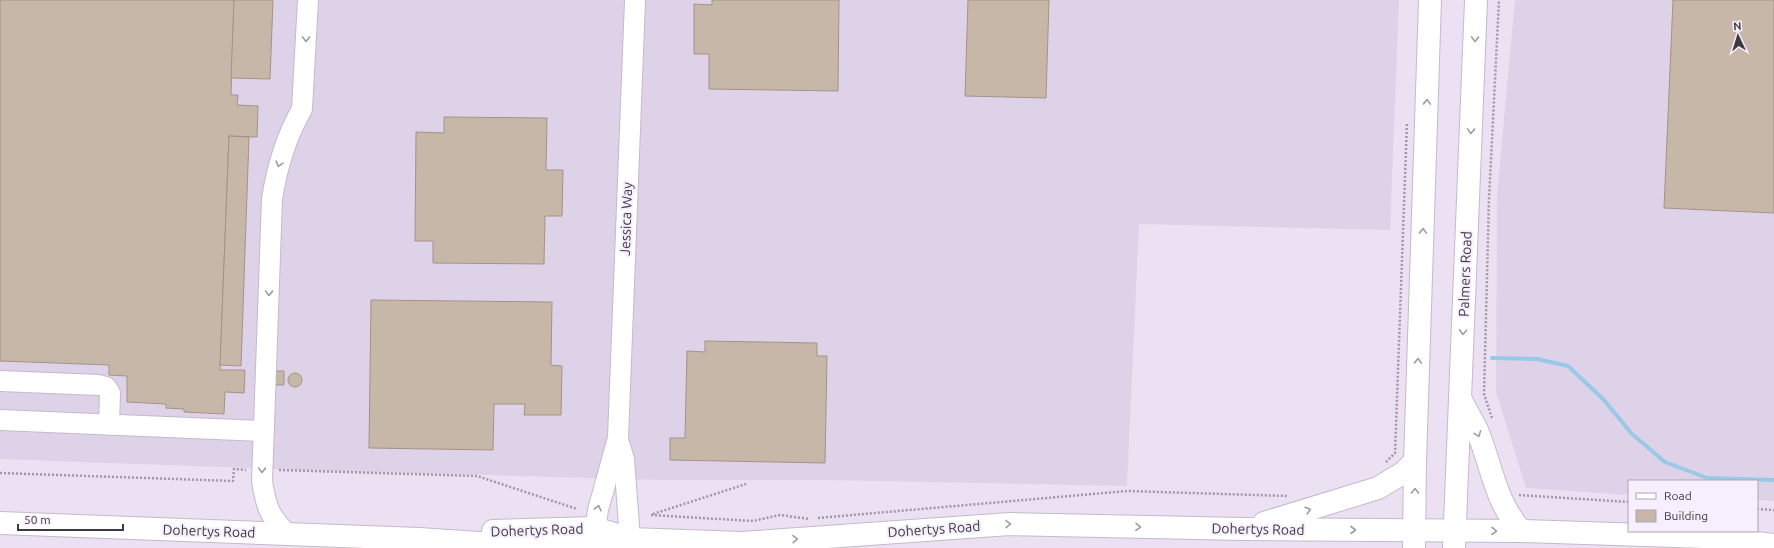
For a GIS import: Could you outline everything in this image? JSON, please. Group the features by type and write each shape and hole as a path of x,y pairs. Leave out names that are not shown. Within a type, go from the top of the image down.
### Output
{"main road":[{"path":"1414,539 1415,461 1430,0"},
{"name":"Palmers Road","path":"1454,539 1476,0"},
{"path":"1460,399 1477,430 1499,497 1511,520 1521,531"},
{"path":"1244,529 1378,488 1403,473 1415,461"},
{"name":"Dohertys Road","path":"0,523 419,539 528,547 593,541"},
{"name":"Dohertys Road","path":"419,539 494,531 629,543 742,543 1010,524 1244,529 1414,539 1454,539 1521,531 1705,537 1774,545"},
{"name":"Dohertys Road","path":"742,543 766,548"}],"street":[{"path":"287,534 272,518 264,497 262,481 272,199 275,178 282,154 295,121 302,109 308,0"},
{"name":"Jessica Way","path":"593,541 618,438 635,0"},
{"path":"0,381 99,385 106,387 110,393 109,425"},
{"path":"0,420 264,431"},
{"name":"Jessica Way","path":"618,438 624,459 629,543"}],"path":[{"path":"1494,423 1484,394 1484,386 1488,199 1499,0"},
{"path":"1384,463 1395,453 1407,119"},
{"path":"0,473 232,481 234,469 477,476 577,509"},
{"path":"746,484 651,515 753,521 780,515 807,519 1127,491 1290,496"},
{"path":"1517,495 1628,502"},
{"path":"1758,509 1774,510"}],"shaded area":[{"path":"0,0 1399,0 1390,230 1139,224 1127,486 826,480 667,480 301,470 0,459"},
{"path":"1515,0 1774,0 1774,501 1758,500 1758,480 1628,480 1628,495 1526,488 1496,392 1497,194"}],"building":[{"path":"0,0 234,0 231,95 238,95 237,105 258,106 257,137 229,136 220,370 245,370 244,393 225,392 224,414 184,412 184,409 166,408 166,404 127,402 127,376 109,375 109,365 0,361"},
{"path":"234,0 273,0 270,79 231,78"},
{"path":"712,0 839,0 838,91 709,89 709,54 694,54 694,4 712,5"},
{"path":"968,0 1049,0 1046,98 965,96"},
{"path":"1673,0 1774,0 1774,213 1664,208"},
{"path":"444,117 547,118 546,170 563,170 562,216 545,216 544,264 433,263 433,241 415,241 416,132 444,133"},
{"path":"229,136 249,137 241,366 220,365"},
{"path":"371,300 552,302 551,365 562,366 561,415 524,415 525,404 494,404 493,450 369,448"},
{"path":"705,341 817,343 817,356 827,356 825,463 670,460 670,438 685,438 687,351 705,352"},
{"path":"273,371 284,371 284,385 272,385"},
{"path":"292,373 298,373 302,377 302,383 298,387 292,387 288,383 288,377"}],"waterway":[{"path":"1492,358 1537,359 1568,366 1603,399 1632,434 1665,462 1707,478 1774,480"}]}
